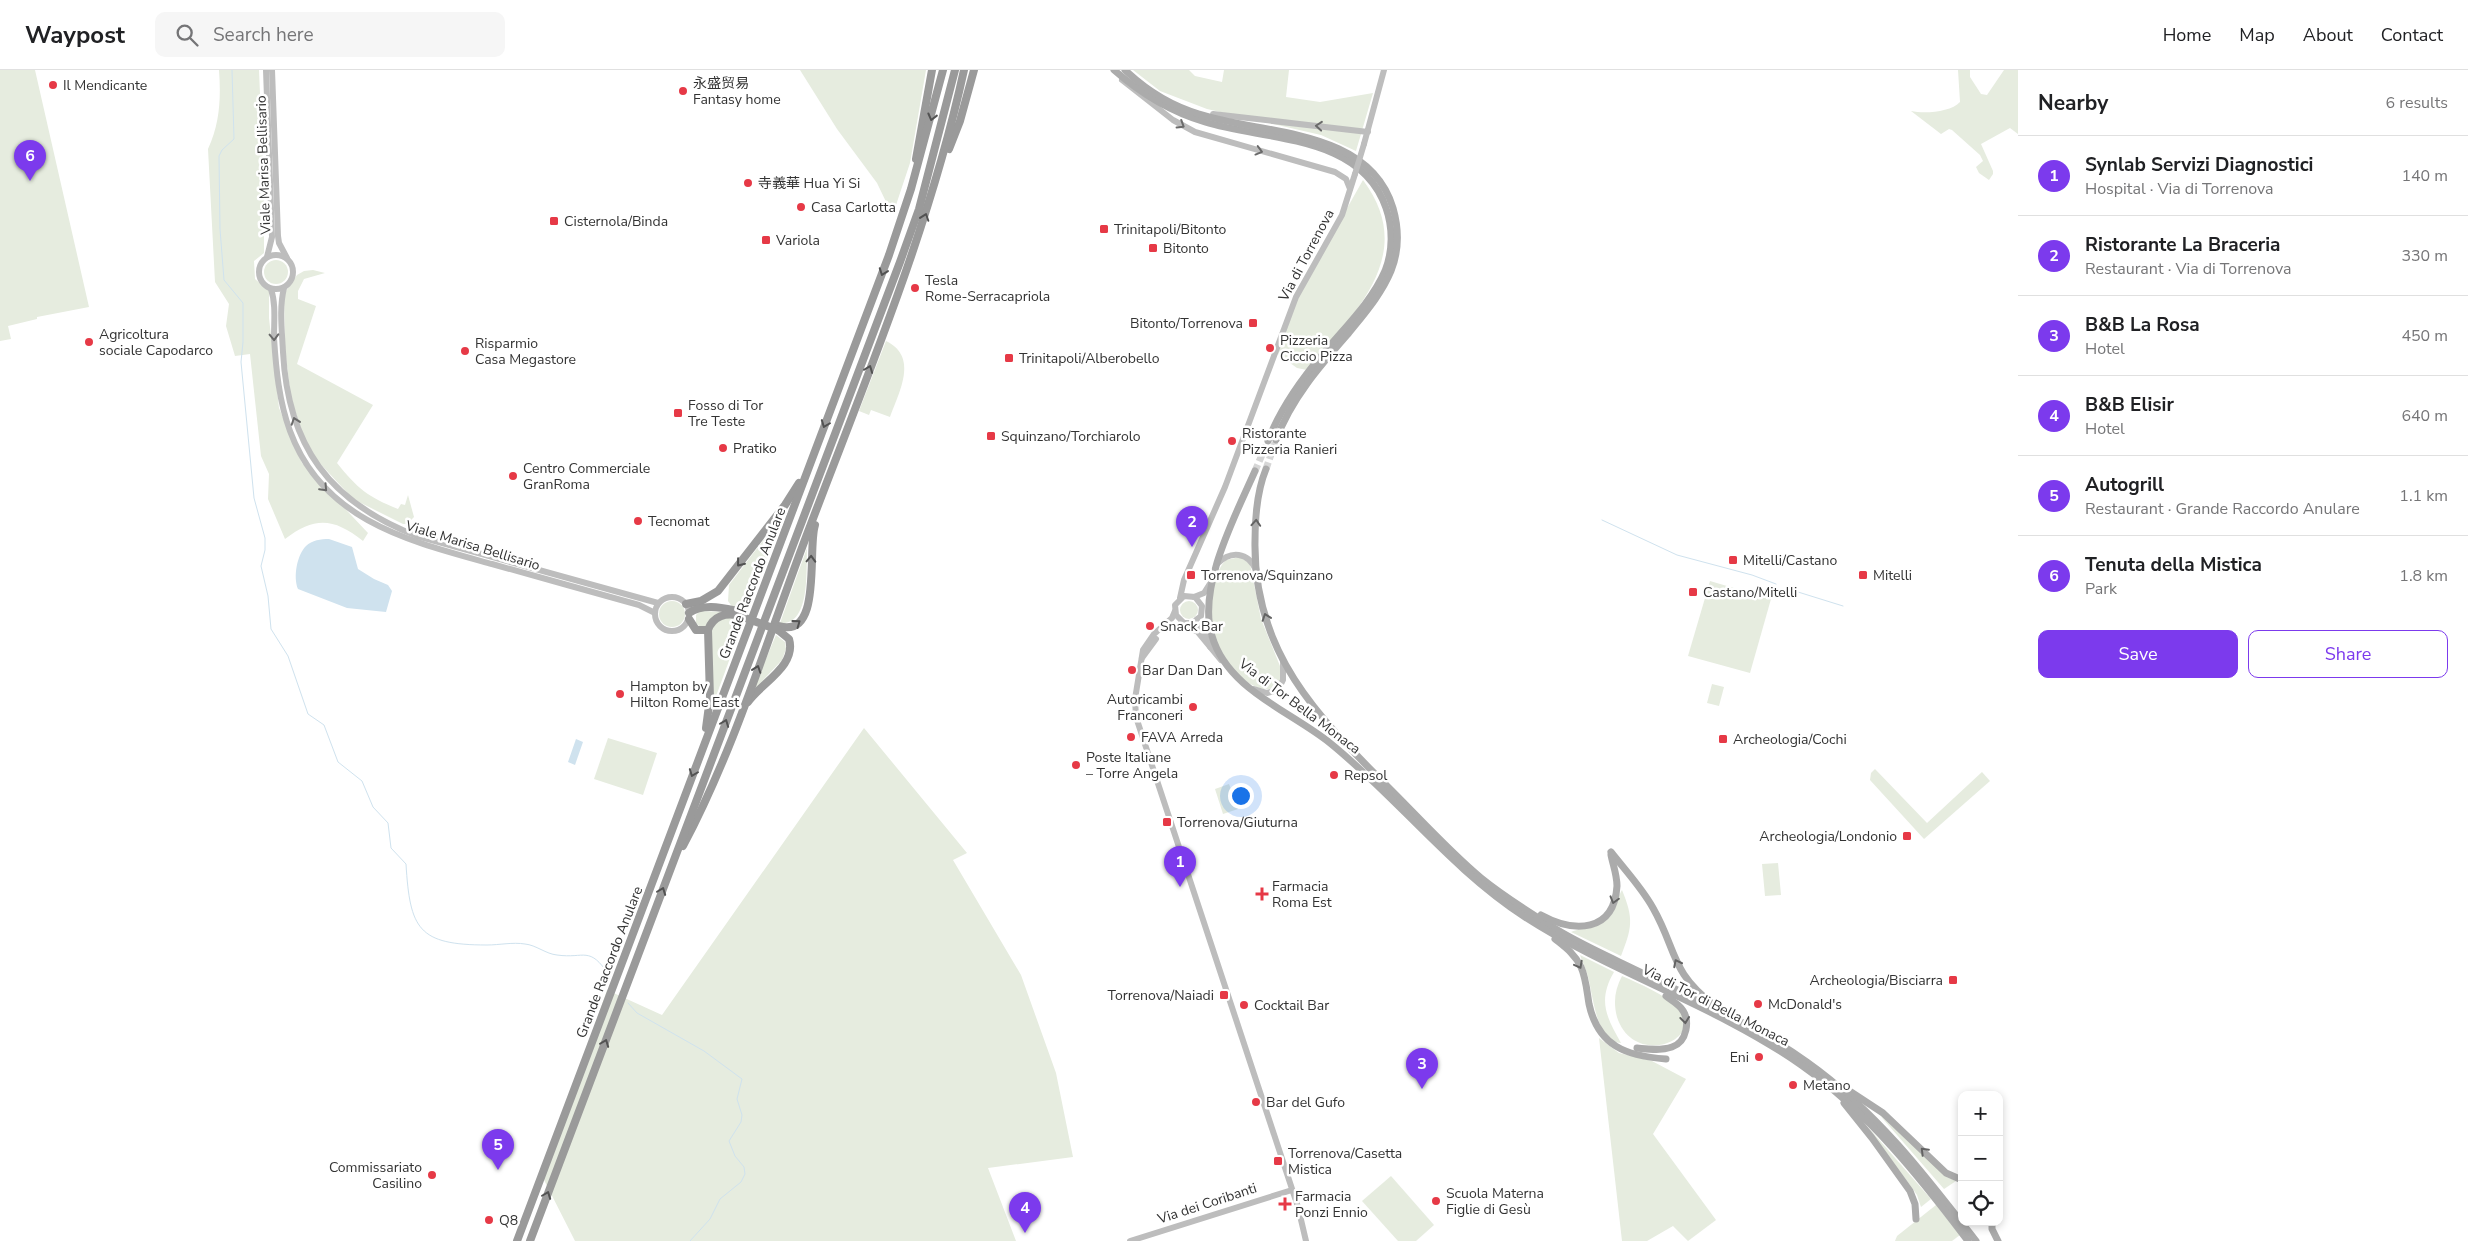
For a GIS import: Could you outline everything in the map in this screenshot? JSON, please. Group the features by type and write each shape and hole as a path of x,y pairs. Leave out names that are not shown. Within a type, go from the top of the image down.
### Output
{"highway":[{"path":"911,189 932,70"},
{"name":"Grande Raccordo Anulare","path":"517,1241 878,284 911,189 943,70"},
{"name":"Grande Raccordo Anulare","path":"530,1241 906,245 919,209 955,70"},
{"path":"937,179 964,70"},
{"path":"668,874 700,815 740,715 894,303 937,179 960,121 974,70"},
{"path":"686,604 707,598 721,588 786,505 809,467"},
{"path":"708,630 696,630 689,616 697,609 709,607 741,614 778,628 796,626 807,611 810,599 812,539 825,487"},
{"path":"700,756 710,703 708,630 713,622 721,616 741,614"},
{"path":"740,715 752,696 777,672 788,655 789,639 778,628"}],"main road":[{"path":"1125,70 1149,90 1173,103 1221,121 1310,138 1342,150 1361,161 1377,177 1389,197 1394,210 1398,242 1393,265 1385,283 1370,307 1304,388 1289,411 1276,440"},
{"path":"1115,71 1152,99 1196,120 1236,131 1306,144 1338,155 1361,169 1376,186 1384,202 1391,236 1389,257 1382,276 1366,302 1296,388 1268,441"},
{"name":"Via di Tor Bella Monaca","path":"1266,469 1261,484 1256,521 1256,571 1261,604 1283,661 1300,690 1325,722 1464,863 1514,902 1562,933 1616,964"},
{"name":"Via di Tor Bella Monaca","path":"1255,471 1217,564 1208,601 1209,624 1214,644 1224,663 1250,688 1341,752 1474,880 1512,909 1546,930 1616,964"},
{"path":"1514,902 1562,924 1583,927 1596,924 1608,913 1615,899 1617,883 1611,852 1653,908 1675,960 1688,982 1700,994 1736,1020"},
{"path":"1546,930 1578,962 1584,974 1593,1016 1604,1038 1613,1045 1628,1052 1666,1059"},
{"name":"Via di Tor di Bella Monaca","path":"1616,964 1654,986 1767,1043 1834,1086 1903,1158 1968,1241"},
{"path":"1639,976 1736,1020 1795,1054 1865,1109 1904,1148 1976,1241"},
{"path":"1637,1048 1656,1050 1671,1048 1681,1041 1686,1030 1686,1016 1681,1008 1654,986"},
{"path":"1834,1086 1880,1110 1942,1168 1958,1178"},
{"path":"1834,1086 1908,1188 1915,1204 1916,1218"},
{"path":"1992,1226 1998,1241"}],"street":[{"name":"Viale Marisa Bellisario","path":"266,70 272,237 267,257"},
{"name":"Viale Marisa Bellisario","path":"272,70 278,236 286,258"},
{"name":"Via di Torrenova","path":"1180,598 1182,586 1225,487 1296,297 1342,215 1368,132 1384,70"},
{"path":"1115,71 1130,88 1190,130 1212,138 1335,172 1346,179 1350,191"},
{"path":"1173,103 1206,113 1236,118 1368,132"},
{"path":"277,254 286,258 293,266 294,276 284,288 271,288 262,282 259,271 262,261 267,257 277,254"},
{"name":"Viale Marisa Bellisario","path":"271,288 274,301 276,366 283,409 296,446 318,481 342,504 381,528 415,542 491,560"},
{"name":"Viale Marisa Bellisario","path":"284,288 281,302 283,349 288,394 301,437 319,469 347,497 391,524 417,536 639,605 655,613 657,622 668,630 681,629 689,616"},
{"path":"1217,564 1230,555 1242,555 1250,560 1256,571"},
{"name":"Viale Marisa Bellisario","path":"537,573 658,603 665,598 673,596 686,604"},
{"path":"1213,578 1204,593 1180,598 1176,603 1172,618 1154,634 1143,650 1135,699 1137,720 1292,1190 1306,1241"},
{"path":"1182,586 1200,602 1202,610 1199,618 1192,623"},
{"path":"655,613 658,603"},
{"path":"686,604 689,616"},
{"path":"1174,611 1181,621"},
{"path":"1142,658 1164,630 1181,621 1192,623 1204,630 1210,647"},
{"path":"1164,630 1195,630 1224,663"},
{"path":"1250,688 1265,693 1278,690 1283,680 1283,661"},
{"name":"Via dei Coribanti","path":"1130,1241 1292,1190"}],"shaded area":[{"path":"0,70 35,70 89,307 37,317 37,319 8,326 11,339 0,341"},
{"path":"219,70 259,70 264,190 264,253 254,261 255,279 269,291 269,318 279,408 302,463 368,533 363,541 343,528 324,523 306,526 285,539 268,499 269,474 261,456 250,354 235,356 226,326 229,304 215,282 208,149 215,130 219,110"},
{"path":"800,70 926,70 910,163 894,211 889,208 877,183 837,129"},
{"path":"1133,70 1189,70 1195,76 1222,82 1224,70 1289,70 1286,97 1320,102 1373,93 1356,151 1321,135 1207,109 1160,91"},
{"path":"1958,70 1970,70 1970,77 1981,94 1987,95 2004,70 2018,70 2018,134 2010,128 1981,144 1993,171 1989,180 1979,173 1976,167 1983,161 1980,155 1952,130 1949,129 1941,134 1911,111 1944,110 1960,102"},
{"path":"1363,180 1379,207 1384,233 1382,258 1374,282 1360,305 1307,370 1297,368 1275,352 1294,302"},
{"path":"276,260 285,263 288,272 285,281 276,284 267,281 264,272 267,263"},
{"path":"313,270 325,273 304,279 298,291 298,299 316,306 297,364 373,405 337,463 364,491 388,505 398,509 401,504 405,505 408,495 414,517 407,524 403,524 353,499 315,458 305,440 291,399 285,348 284,294 297,275 304,271"},
{"path":"886,341 896,348 902,356 904,365 904,376 890,417 871,410 869,415 859,411"},
{"path":"784,513 746,612 733,608 728,601 729,585"},
{"path":"807,548 805,594 802,606 797,616 790,621 780,623"},
{"path":"1240,557 1250,564 1261,619 1282,671 1283,676 1278,687 1267,689 1256,687 1236,673 1221,652 1213,630 1211,603 1217,575 1226,560"},
{"path":"1710,581 1771,599 1750,673 1688,656"},
{"path":"672,601 681,605 685,614 681,623 672,627 663,623 659,614 663,605"},
{"path":"1189,601 1195,604 1198,610 1195,616 1189,619 1183,616 1180,610 1183,604"},
{"path":"700,611 725,612 706,626 699,626 696,623 696,615"},
{"path":"729,616 744,620 715,699 712,699 709,635 716,622"},
{"path":"776,635 785,642 786,649 782,660 752,692"},
{"path":"1712,684 1724,687 1719,706 1707,703"},
{"path":"864,728 967,853 953,860 1021,975 1056,1073 1073,1157 988,1168 1016,1241 575,1241 542,1176 607,990 662,1015"},
{"path":"608,738 657,753 643,795 594,779"},
{"path":"1875,769 1927,823 1982,772 1990,781 1924,839 1870,780 1871,773"},
{"path":"1229,784 1238,809 1223,814 1215,789"},
{"path":"1778,863 1781,895 1765,896 1762,864"},
{"path":"1622,890 1630,916 1630,923 1621,956 1571,932 1595,926 1605,921 1615,908"},
{"path":"1580,955 1614,972 1609,982 1605,1001 1608,1017 1621,1043 1612,1040 1600,1025 1587,973"},
{"path":"1622,976 1659,994 1678,1009 1684,1021 1683,1031 1675,1039 1664,1044 1651,1045 1637,1042 1625,1033 1617,1017 1615,1006 1616,991"},
{"path":"1599,1038 1619,1053 1652,1061 1686,1079 1653,1134 1716,1220 1688,1241 1673,1226 1647,1241 1622,1241"},
{"path":"1877,1112 1947,1177 1956,1181 1944,1189"},
{"path":"1867,1126 1931,1199 1921,1207 1917,1195"},
{"path":"1391,1176 1434,1225 1416,1241 1398,1241 1362,1201"},
{"path":"1936,1205 1960,1235 1952,1241 1895,1241 1897,1236"}],"water":[{"path":"329,539 352,547 358,569 388,585 392,591 386,612 347,608 298,589 296,572 298,560 303,550 314,541"},
{"path":"576,739 583,742 575,765 568,762"}],"waterway":[{"path":"232,70 234,139 222,150 219,156 220,229 224,280 243,303 241,362 254,498 265,538 265,550 261,566 268,596 271,629 288,656 308,714 324,725 338,762 362,781 373,807 388,823 391,848 406,864 411,904 415,918 422,929 432,937 464,944 520,943 553,954 566,956 586,955 596,960 609,975"},
{"path":"1602,520 1677,555 1752,575 1776,584"},
{"path":"1798,592 1843,606"},
{"path":"628,1003 637,1013 704,1051 742,1079 737,1099 742,1115 741,1122 729,1141 735,1156 744,1167 745,1174 741,1182 720,1199 710,1219 690,1241"}],"tunnel":[{"path":"1266,469 1276,440"},
{"path":"1255,471 1268,441"}],"place":[{"name":"Il Mendicante","path":"53,85"},
{"name":"永盛贸易 Fantasy home","path":"683,91"},
{"name":"Tenuta della Mistica","path":"30,181"},
{"name":"寺義華 Hua Yi Si","path":"748,183"},
{"name":"Casa Carlotta","path":"801,207"},
{"name":"Cisternola/Binda","path":"554,221"},
{"name":"Trinitapoli/Bitonto","path":"1104,229"},
{"name":"Variola","path":"766,240"},
{"name":"Bitonto","path":"1153,248"},
{"name":"Tesla Rome-Serracapriola","path":"915,288"},
{"name":"Bitonto/Torrenova","path":"1253,323"},
{"name":"Agricoltura sociale Capodarco","path":"89,342"},
{"name":"Pizzeria Ciccio Pizza","path":"1270,348"},
{"name":"Risparmio Casa Megastore","path":"465,351"},
{"name":"Trinitapoli/Alberobello","path":"1009,358"},
{"name":"Fosso di Tor Tre Teste","path":"678,413"},
{"name":"Squinzano/Torchiarolo","path":"991,436"},
{"name":"Ristorante Pizzeria Ranieri","path":"1232,441"},
{"name":"Pratiko","path":"723,448"},
{"name":"Centro Commerciale GranRoma","path":"513,476"},
{"name":"Tecnomat","path":"638,521"},
{"name":"Ristorante La Braceria","path":"1192,547"},
{"name":"Mitelli/Castano","path":"1733,560"},
{"name":"Torrenova/Squinzano","path":"1191,575"},
{"name":"Mitelli","path":"1863,575"},
{"name":"Castano/Mitelli","path":"1693,592"},
{"name":"Snack Bar","path":"1150,626"},
{"name":"Bar Dan Dan","path":"1132,670"},
{"name":"Hampton by Hilton Rome East","path":"620,694"},
{"name":"Autoricambi Franconeri","path":"1193,707"},
{"name":"FAVA Arreda","path":"1131,737"},
{"name":"Archeologia/Cochi","path":"1723,739"},
{"name":"Poste Italiane – Torre Angela","path":"1076,765"},
{"name":"Repsol","path":"1334,775"},
{"name":"Torrenova/Giuturna","path":"1167,822"},
{"name":"Archeologia/Londonio","path":"1907,836"},
{"name":"Synlab Servizi Diagnostici","path":"1180,887"},
{"name":"Farmacia Roma Est","path":"1262,894"},
{"name":"Archeologia/Bisciarra","path":"1953,980"},
{"name":"Torrenova/Naiadi","path":"1224,995"},
{"name":"McDonald's","path":"1758,1004"},
{"name":"Cocktail Bar","path":"1244,1005"},
{"name":"Eni","path":"1759,1057"},
{"name":"Metano","path":"1793,1085"},
{"name":"B&B La Rosa","path":"1422,1089"},
{"name":"Bar del Gufo","path":"1256,1102"},
{"name":"Torrenova/Casetta Mistica","path":"1278,1161"},
{"name":"Autogrill","path":"498,1170"},
{"name":"Commissariato Casilino","path":"432,1175"},
{"name":"Scuola Materna Figlie di Gesù","path":"1436,1201"},
{"name":"Farmacia Ponzi Ennio","path":"1285,1204"},
{"name":"Q8","path":"489,1220"},
{"name":"B&B Elisir","path":"1025,1233"}]}
